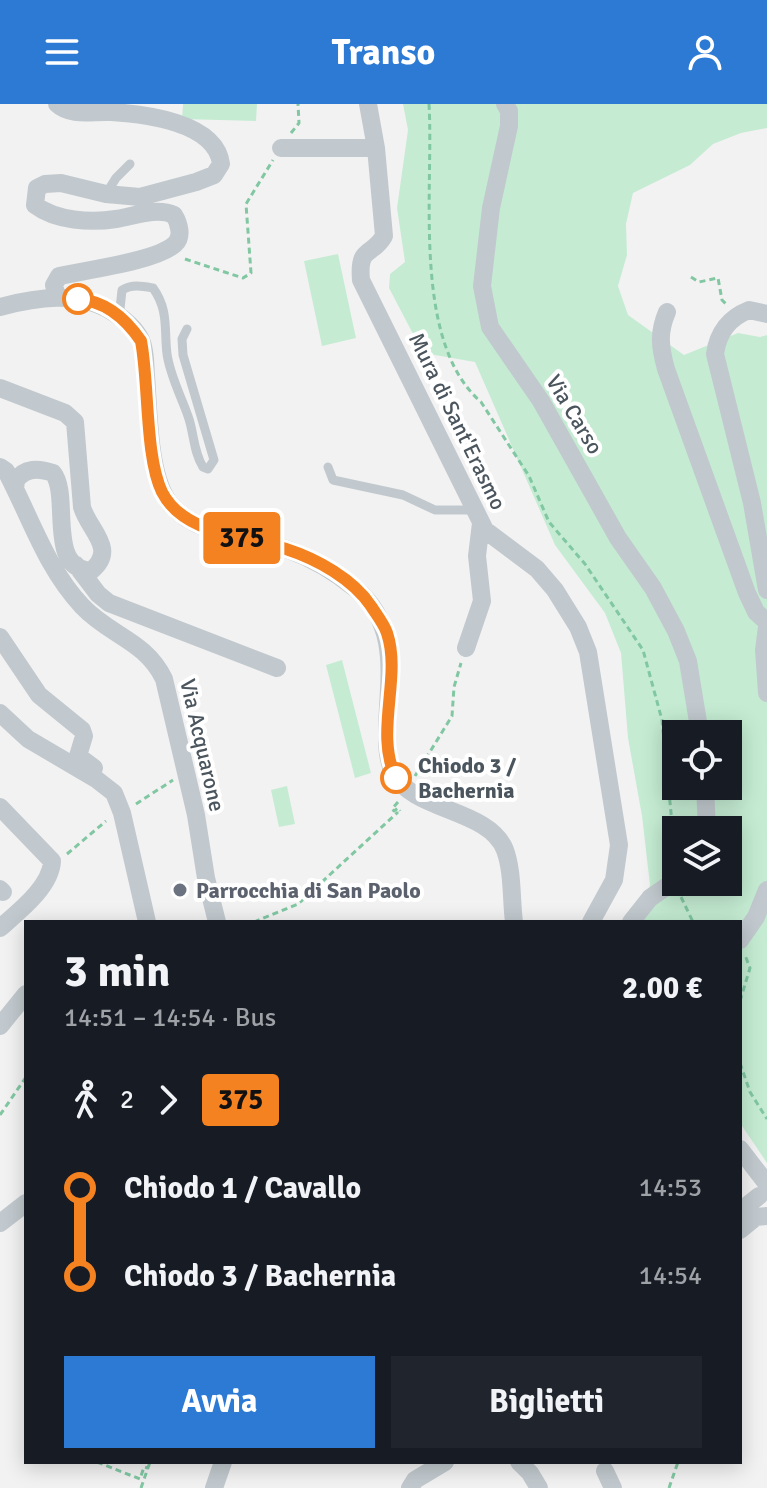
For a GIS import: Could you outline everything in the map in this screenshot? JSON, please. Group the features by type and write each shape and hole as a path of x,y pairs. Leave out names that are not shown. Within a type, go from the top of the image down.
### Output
{"street":[{"path":"57,104 70,112 134,114 182,124 200,134 220,154 221,164 214,175 140,197 106,194 69,184 45,184 37,188 35,205 44,212 90,221 168,212 177,219 178,240 175,244 147,257 59,276 54,285 57,297"},
{"name":"Mura di Sant'Erasmo","path":"368,104 376,148 384,236 379,244 366,251 361,260 361,280 478,516 494,539 537,569 555,590 578,627 588,652 619,845 614,880 592,920"},
{"name":"Via Carso","path":"505,104 509,111 509,126 491,208 482,286 490,327 541,401 618,538 653,588 676,631 688,661 698,720"},
{"path":"281,148 376,148"},
{"path":"0,307 57,297 93,300 124,320 141,341 154,464 166,498 187,519 206,528 287,549 317,561 359,591 370,604 387,633 387,749 394,772 401,783 420,796 485,828 501,842 509,869 514,920"},
{"path":"767,314 749,310 731,320 718,339 715,354 752,503 767,590"},
{"path":"667,312 660,329 660,348 666,369 747,593 756,612 767,624 764,650 767,693"},
{"path":"0,388 65,413 75,422 79,494 85,518 104,546 100,562 91,571 76,565"},
{"name":"Via Acquarone","path":"0,467 6,471 46,554 80,604 109,629 145,650 164,679 216,920"},
{"path":"15,489 16,481 25,472 40,469 57,477 66,550 93,589 109,603 277,668"},
{"path":"466,648 481,608 478,516"},
{"path":"0,631 39,671"},
{"path":"0,637 39,695 82,730 84,736 78,756 92,765 97,773 96,779"},
{"path":"0,713 28,739 114,793 122,813 147,920"},
{"path":"0,807 52,861 48,878 20,920 0,928"},
{"path":"633,920 662,887"},
{"path":"742,937 756,917 767,890"},
{"path":"0,1026 24,996"},
{"path":"742,1153 763,1190 742,1209"},
{"path":"0,1223 24,1205"},
{"path":"742,1228 756,1217 767,1216"},
{"path":"219,1486 223,1464"},
{"path":"410,1488 415,1480 442,1464"},
{"path":"521,1464 539,1488"}],"lane":[{"path":"106,194 130,164"},
{"path":"124,320 120,309 122,290 128,286 153,288 163,305 167,355 197,455 203,467 208,469 214,460 183,355 182,339 187,329"},
{"path":"328,467 333,480 403,495 435,510 478,516"}],"path":[{"path":"182,258 243,278 251,273 246,204 299,123 298,104"},
{"path":"429,104 432,149 428,234 430,280 457,376 481,402 529,476 549,522 585,564 643,650 662,720 670,816"},
{"path":"691,277 699,282 718,278 722,300 727,304"},
{"path":"411,782 452,716 454,687 466,648"},
{"path":"122,813 176,778"},
{"path":"259,920 298,904 400,811 398,808 392,809"},
{"path":"52,867 106,820 113,836 126,832"},
{"path":"683,896 692,920"},
{"path":"742,952 750,968 742,994"},
{"path":"742,1069 750,1092 767,1119"},
{"path":"0,1115 24,1080"},
{"path":"102,1464 140,1479 144,1467 148,1468"},
{"path":"141,1488 149,1464"},
{"path":"669,1488 677,1464"}],"green space":[{"path":"183,104 257,104 256,121 182,119"},
{"path":"403,104 767,104 767,128 741,133 713,144 690,165 633,193 626,224 627,255 618,286 628,315 684,355 738,333 760,337 767,335 767,1163 742,1126 742,920 641,920 650,885 628,738 621,653 605,613 555,545 475,362 423,353 389,288 390,274 405,262 397,208 408,130"},
{"path":"338,254 356,338 322,346 304,261"},
{"path":"342,660 371,773 355,778 326,665"},
{"path":"287,786 295,824 279,827 271,790"}],"bus line":[{"name":"375","path":"78,299 93,300 117,315 130,324 141,341 154,464 162,491 171,506 187,519 206,528 287,549 317,561 359,591 370,604 387,633 390,661 387,749 396,778"}],"place":[{"name":"Chiodo 3 / Bachernia","path":"396,778"},
{"name":"Parrocchia di San Paolo","path":"180,890"}]}
